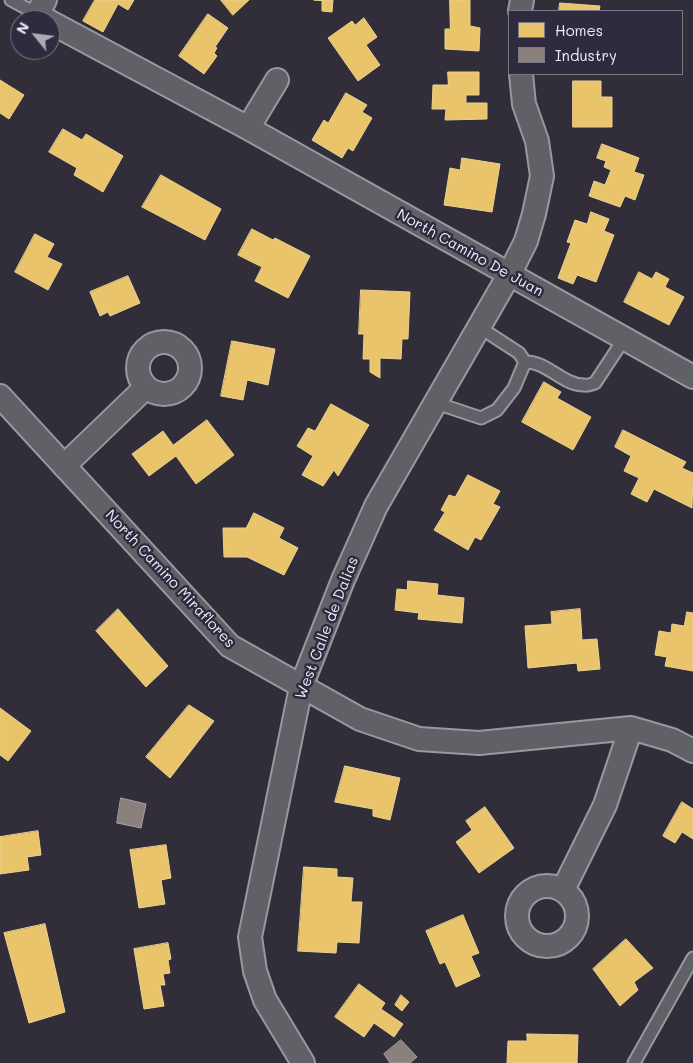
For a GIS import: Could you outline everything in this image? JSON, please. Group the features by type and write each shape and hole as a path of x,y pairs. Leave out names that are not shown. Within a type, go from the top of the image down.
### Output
{"street":[{"name":"North Camino De Juan","path":"60,22 693,377"},
{"path":"509,275 526,241 542,176 536,141 524,104 521,75"},
{"path":"248,128 278,80"},
{"name":"West Calle de Dalias","path":"303,1063 265,1000 254,971 250,937 301,687 343,580 376,506 509,275"},
{"path":"64,466 145,388"},
{"name":"North Camino Miraflores","path":"0,396 230,646 360,719 419,739 479,743 631,728 672,740 693,751"},
{"path":"563,890 605,805 631,728"}],"lane":[{"path":"11,0 35,10"},
{"path":"436,403 481,418 497,410 514,388 525,362 519,353 479,327"},
{"path":"525,362 534,362 566,380 583,386 596,383 624,339"},
{"path":"634,1063 693,958"}],"building: Homes":[{"path":"95,0 134,0 128,10 118,4 103,32 83,21"},
{"path":"221,0 249,0 233,15"},
{"path":"314,0 333,0 332,12 322,11 322,1"},
{"path":"450,0 470,0 470,26 480,28 479,51 445,49 445,29 450,29"},
{"path":"560,3 600,6 599,10 559,10"},
{"path":"208,14 228,28 215,47 217,48 214,53 217,56 204,74 179,56"},
{"path":"364,18 377,37 366,45 380,65 358,81 328,38 352,21 355,25"},
{"path":"448,72 479,72 479,95 466,95 466,103 487,103 487,119 445,120 446,109 432,109 433,85 448,85"},
{"path":"0,80 24,95 9,119 0,113"},
{"path":"573,81 601,81 601,97 612,97 612,127 573,127"},
{"path":"346,93 367,105 362,112 372,118 353,151 348,148 342,158 312,140 324,120 328,123"},
{"path":"63,129 82,140 86,134 123,156 103,192 74,175 77,168 49,152"},
{"path":"602,144 639,158 634,172 644,175 635,200 625,196 620,207 589,196 594,181 605,185 611,170 604,167 606,161 597,158"},
{"path":"462,158 500,164 492,212 444,205 450,168 460,170"},
{"path":"161,175 221,209 205,240 142,207"},
{"path":"591,212 609,219 604,231 614,235 596,282 577,275 573,284 558,278 571,243 567,242 575,220 587,224"},
{"path":"252,229 273,240 275,238 310,256 288,298 255,281 262,267 238,255"},
{"path":"35,234 54,244 47,257 62,264 48,290 15,272"},
{"path":"639,272 652,279 656,272 669,279 665,287 684,297 669,325 624,302"},
{"path":"128,276 140,303 110,316 108,312 100,316 90,292"},
{"path":"361,290 410,292 408,339 402,339 401,359 380,358 380,378 370,372 370,359 363,359 364,334 359,334"},
{"path":"232,341 275,349 268,385 247,380 243,400 221,396"},
{"path":"544,382 561,392 557,398 591,417 573,450 522,422"},
{"path":"331,404 369,425 338,476 334,470 323,486 302,475 313,456 297,446 308,428 315,431"},
{"path":"207,420 234,455 196,484 176,456 149,476 132,454 163,431 173,445"},
{"path":"623,430 686,462 682,468 693,473 692,508 654,489 647,502 631,494 639,478 624,471 631,456 615,447"},
{"path":"468,475 500,491 493,504 500,507 481,540 475,537 468,550 434,530 445,512 441,510 449,495 455,497"},
{"path":"254,513 284,528 279,538 298,548 284,575 247,557 224,557 223,528 246,528"},
{"path":"408,581 438,584 437,595 464,598 462,623 418,619 419,613 395,610 397,589 407,590"},
{"path":"118,609 168,666 146,687 96,631"},
{"path":"580,609 582,640 597,639 600,669 578,671 577,663 528,668 525,626 552,624 551,612"},
{"path":"687,612 693,613 693,671 665,666 667,657 655,655 659,631 671,633 672,624 684,626"},
{"path":"189,705 214,721 170,778 146,757"},
{"path":"0,708 31,731 8,761 0,755"},
{"path":"345,766 400,778 390,820 373,816 373,809 335,802"},
{"path":"682,802 693,809 693,839 682,832 675,843 663,836"},
{"path":"485,807 514,848 479,873 456,842 472,830 466,821"},
{"path":"38,831 41,855 27,857 29,870 0,874 0,837"},
{"path":"166,845 171,878 161,880 165,904 139,908 130,850"},
{"path":"304,867 337,869 337,877 353,878 351,902 362,902 359,943 337,942 336,953 298,951"},
{"path":"463,915 479,953 471,956 480,976 456,987 445,962 440,964 426,931"},
{"path":"45,924 65,1012 29,1023 4,933"},
{"path":"626,939 653,968 634,982 638,990 620,1006 593,969"},
{"path":"168,943 171,959 168,960 170,973 163,974 165,985 160,985 164,1006 144,1009 134,949"},
{"path":"359,984 385,1003 381,1009 403,1024 394,1037 374,1023 364,1037 335,1017"},
{"path":"401,995 409,1002 402,1011 395,1005"},
{"path":"527,1034 578,1035 577,1063 507,1063 508,1041 527,1041"}],"building: Industry":[{"path":"121,798 146,804 141,828 117,823"},
{"path":"401,1040 417,1057 410,1063 390,1063 384,1054"}]}
